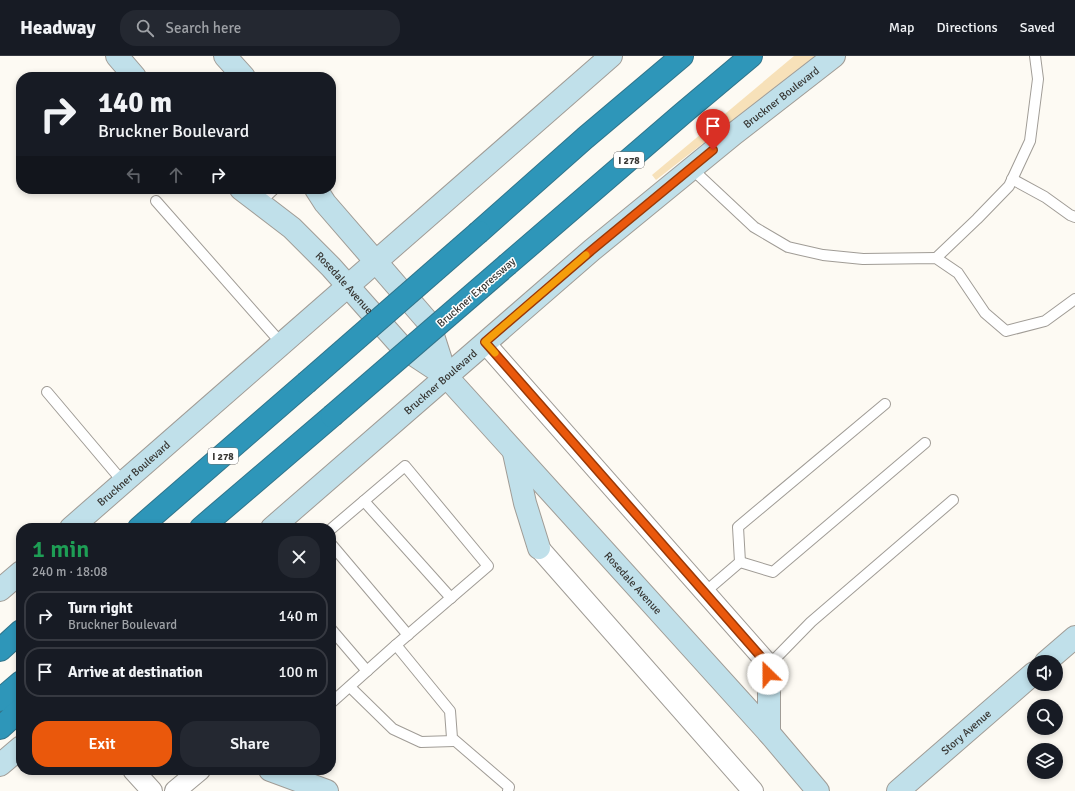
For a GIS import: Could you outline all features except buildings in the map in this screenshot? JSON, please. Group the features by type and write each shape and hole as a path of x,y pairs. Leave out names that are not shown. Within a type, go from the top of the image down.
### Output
{"highway":[{"name":"I 278","path":"146,523 585,138 682,56"},
{"name":"Bruckner Expressway","path":"207,523 751,56"},
{"path":"219,523 332,416"},
{"path":"0,650 16,636"},
{"path":"0,700 16,686"},
{"path":"0,728 16,714"}],"main road":[{"path":"117,56 131,72"},
{"path":"225,56 239,72"},
{"name":"Bruckner Boulevard","path":"77,523 611,56"},
{"name":"Bruckner Boulevard","path":"278,523 592,250 691,168 834,56"},
{"name":"Rosedale Avenue","path":"319,194 325,203 429,323 446,376"},
{"name":"Rosedale Avenue","path":"266,196 292,228 331,266 402,347 446,376 769,733 818,791"},
{"path":"514,451 525,503 539,548"},
{"path":"0,590 16,576"},
{"path":"1054,655 1075,637"},
{"path":"768,665 769,733"},
{"name":"Story Avenue","path":"898,791 1027,679"},
{"path":"0,765 16,751"},
{"path":"284,775 327,791"}],"street":[{"path":"485,342 768,665"},
{"path":"539,548 745,788"},
{"path":"138,775 152,791"},
{"path":"175,791 194,775"}],"lane":[{"path":"936,258 1009,186 1030,141 1038,79 1035,56"},
{"path":"691,168 754,227 788,247 823,255 863,259 936,258 958,273 985,313 1006,331 1045,321 1075,299"},
{"path":"1012,179 1045,197 1075,217"},
{"path":"156,201 282,344"},
{"path":"47,392 123,482"},
{"path":"740,562 738,527 884,404"},
{"path":"740,562 773,572 925,444"},
{"path":"336,525 405,466 488,566 396,645 336,700"},
{"path":"768,665 811,622 953,500"},
{"path":"364,501 451,598"},
{"path":"336,550 408,635"},
{"path":"704,592 740,562"},
{"path":"336,635 367,672"},
{"path":"396,645 450,711 452,738 454,741 509,787 508,791"},
{"path":"350,687 393,729 421,742 454,741"}],"shaded area":[{"path":"794,56 815,56 656,180 652,175"}],"slow traffic":[{"path":"495,353 485,342 586,255"}],"route":[{"path":"713,150 592,250 485,342 768,665 768,674"}]}
